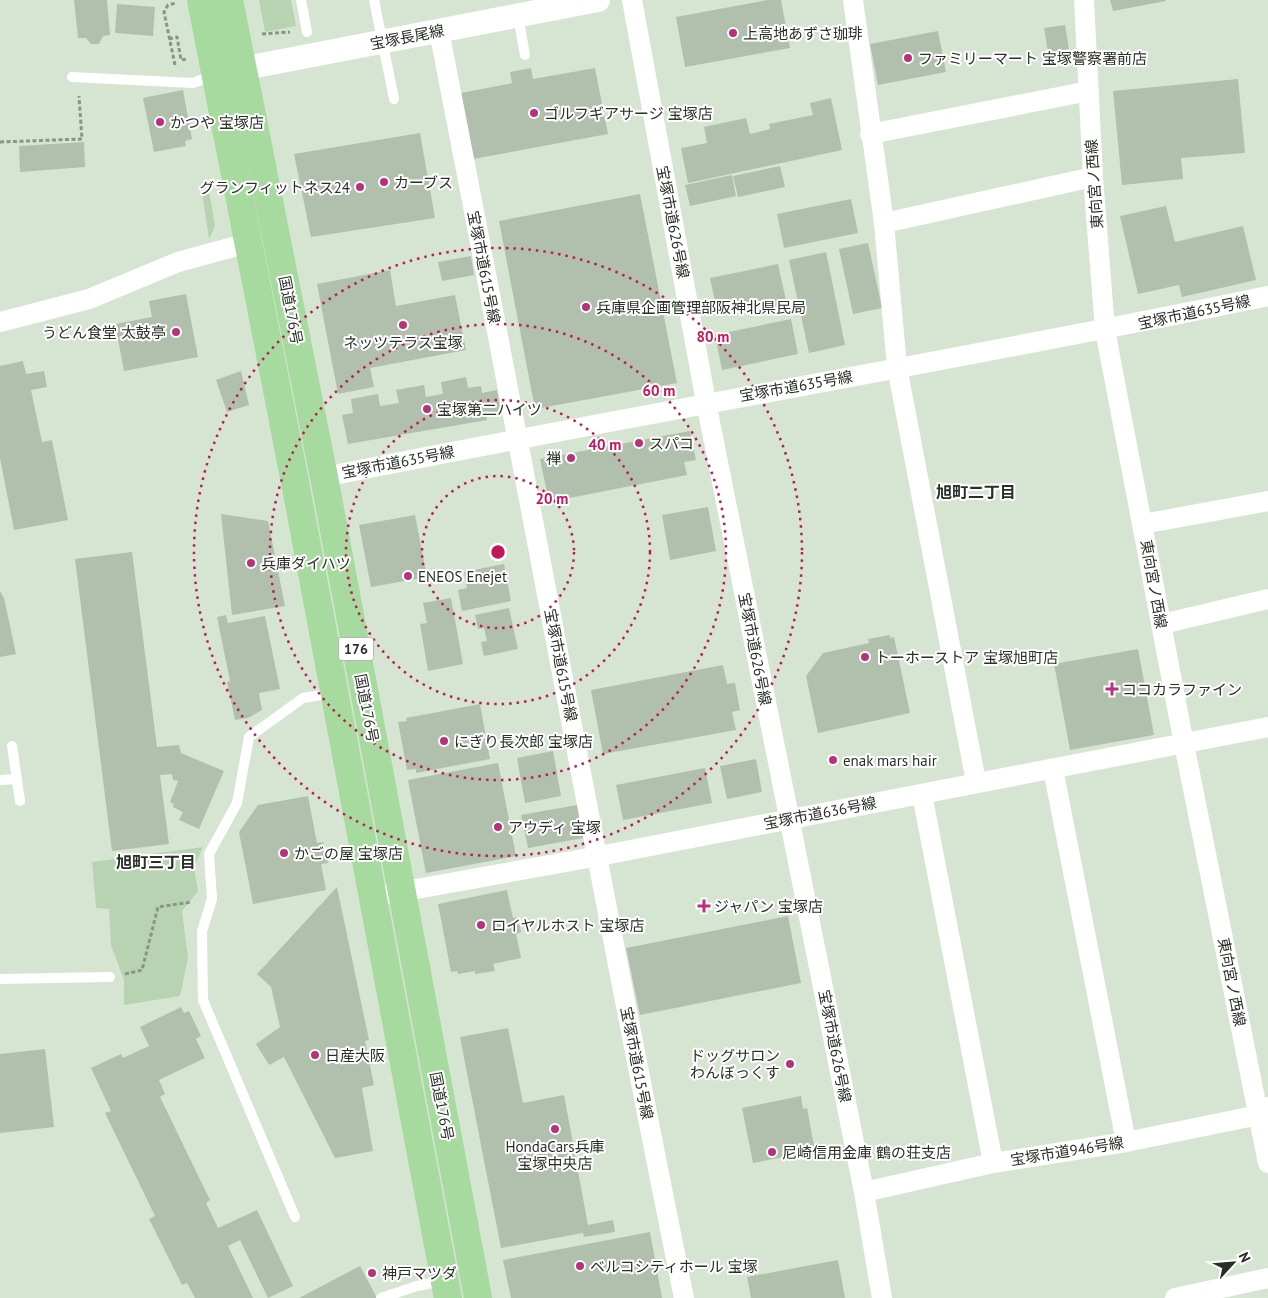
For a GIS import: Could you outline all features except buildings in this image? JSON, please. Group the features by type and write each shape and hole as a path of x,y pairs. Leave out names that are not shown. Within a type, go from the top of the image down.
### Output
{"highway":[{"name":"国道176号","path":"229,0 324,477 478,1298"},
{"name":"国道176号","path":"192,1 216,74 446,1289"}],"street":[{"name":"宝塚長尾線","path":"216,74 518,16 553,4 598,0"},
{"name":"宝塚市道626号線","path":"632,0 706,402 864,1192 882,1298"},
{"path":"853,0 870,134 884,223 897,367 976,782"},
{"name":"東向宮ノ西線","path":"1084,0 1093,177 1105,330 1184,744 1263,1111 1268,1163"},
{"name":"宝塚市道615号線","path":"439,31 599,856 635,1056 684,1298"},
{"path":"870,134 1089,91"},
{"path":"884,223 1093,177"},
{"path":"0,322 89,299 178,262 248,243"},
{"name":"宝塚市道635号線","path":"324,477 706,402 1105,330 1268,296"},
{"path":"1143,524 1268,501"},
{"path":"1162,624 1268,600"},
{"name":"宝塚市道636号線","path":"372,896 599,856 1268,727"},
{"path":"1053,769 1126,1142"},
{"path":"922,794 993,1163"},
{"name":"宝塚市道946号線","path":"864,1192 993,1163 1126,1142 1263,1111"},
{"path":"1175,1298 1268,1278"}],"lane":[{"path":"301,0 307,32"},
{"path":"374,0 394,99"},
{"path":"518,16 525,56"},
{"path":"75,78 193,83 216,74"},
{"path":"296,1217 203,1000 202,931 212,899 209,854 237,803 249,737 304,698 334,693"},
{"path":"12,746 20,801"},
{"path":"0,780 17,779"},
{"path":"0,979 110,977"},
{"path":"381,1298 417,1286 446,1289"}],"path":[{"path":"175,65 164,12 168,5 192,1"},
{"path":"170,39 177,37 181,60"},
{"path":"0,142 82,139 75,78"},
{"path":"110,977 142,970 158,907 212,899"}],"green space":[{"path":"259,0 291,0 296,26 265,32"},
{"path":"209,191 215,226 209,239 202,193"},
{"path":"203,847 194,867 198,891 182,911 188,958 180,996 124,1005 124,980 111,945 109,909 96,908 92,862"}],"place":[{"name":"上高地あずさ珈琲","path":"733,33"},
{"name":"ファミリーマート 宝塚警察署前店","path":"908,58"},
{"name":"ゴルフギアサージ 宝塚店","path":"534,113"},
{"name":"かつや 宝塚店","path":"160,122"},
{"name":"カーブス","path":"384,182"},
{"name":"グランフィットネス24","path":"360,187"},
{"name":"兵庫県企画管理部阪神北県民局","path":"586,307"},
{"name":"ネッツテラス宝塚","path":"403,325"},
{"name":"うどん食堂 太鼓亭","path":"176,332"},
{"name":"宝塚第二ハイツ","path":"427,409"},
{"name":"スパコ","path":"639,443"},
{"name":"禅","path":"571,458"},
{"name":"兵庫ダイハツ","path":"251,563"},
{"name":"ENEOS Enejet","path":"408,576"},
{"name":"トーホーストア 宝塚旭町店","path":"865,657"},
{"name":"ココカラファイン","path":"1112,689"},
{"name":"にぎり長次郎 宝塚店","path":"444,741"},
{"name":"enak mars hair","path":"833,760"},
{"name":"アウディ 宝塚","path":"498,827"},
{"name":"かごの屋 宝塚店","path":"284,853"},
{"name":"ジャパン 宝塚店","path":"704,906"},
{"name":"ロイヤルホスト 宝塚店","path":"481,925"},
{"name":"日産大阪","path":"315,1055"},
{"name":"ドッグサロン わんぼっくす","path":"790,1064"},
{"name":"HondaCars兵庫 宝塚中央店","path":"555,1129"},
{"name":"尼崎信用金庫 鶴の荘支店","path":"772,1152"},
{"name":"ベルコシティホール 宝塚","path":"580,1266"},
{"name":"神戸マツダ","path":"372,1273"}],"district":[{"name":"旭町二丁目","path":"976,492"},
{"name":"旭町三丁目","path":"156,862"}]}
